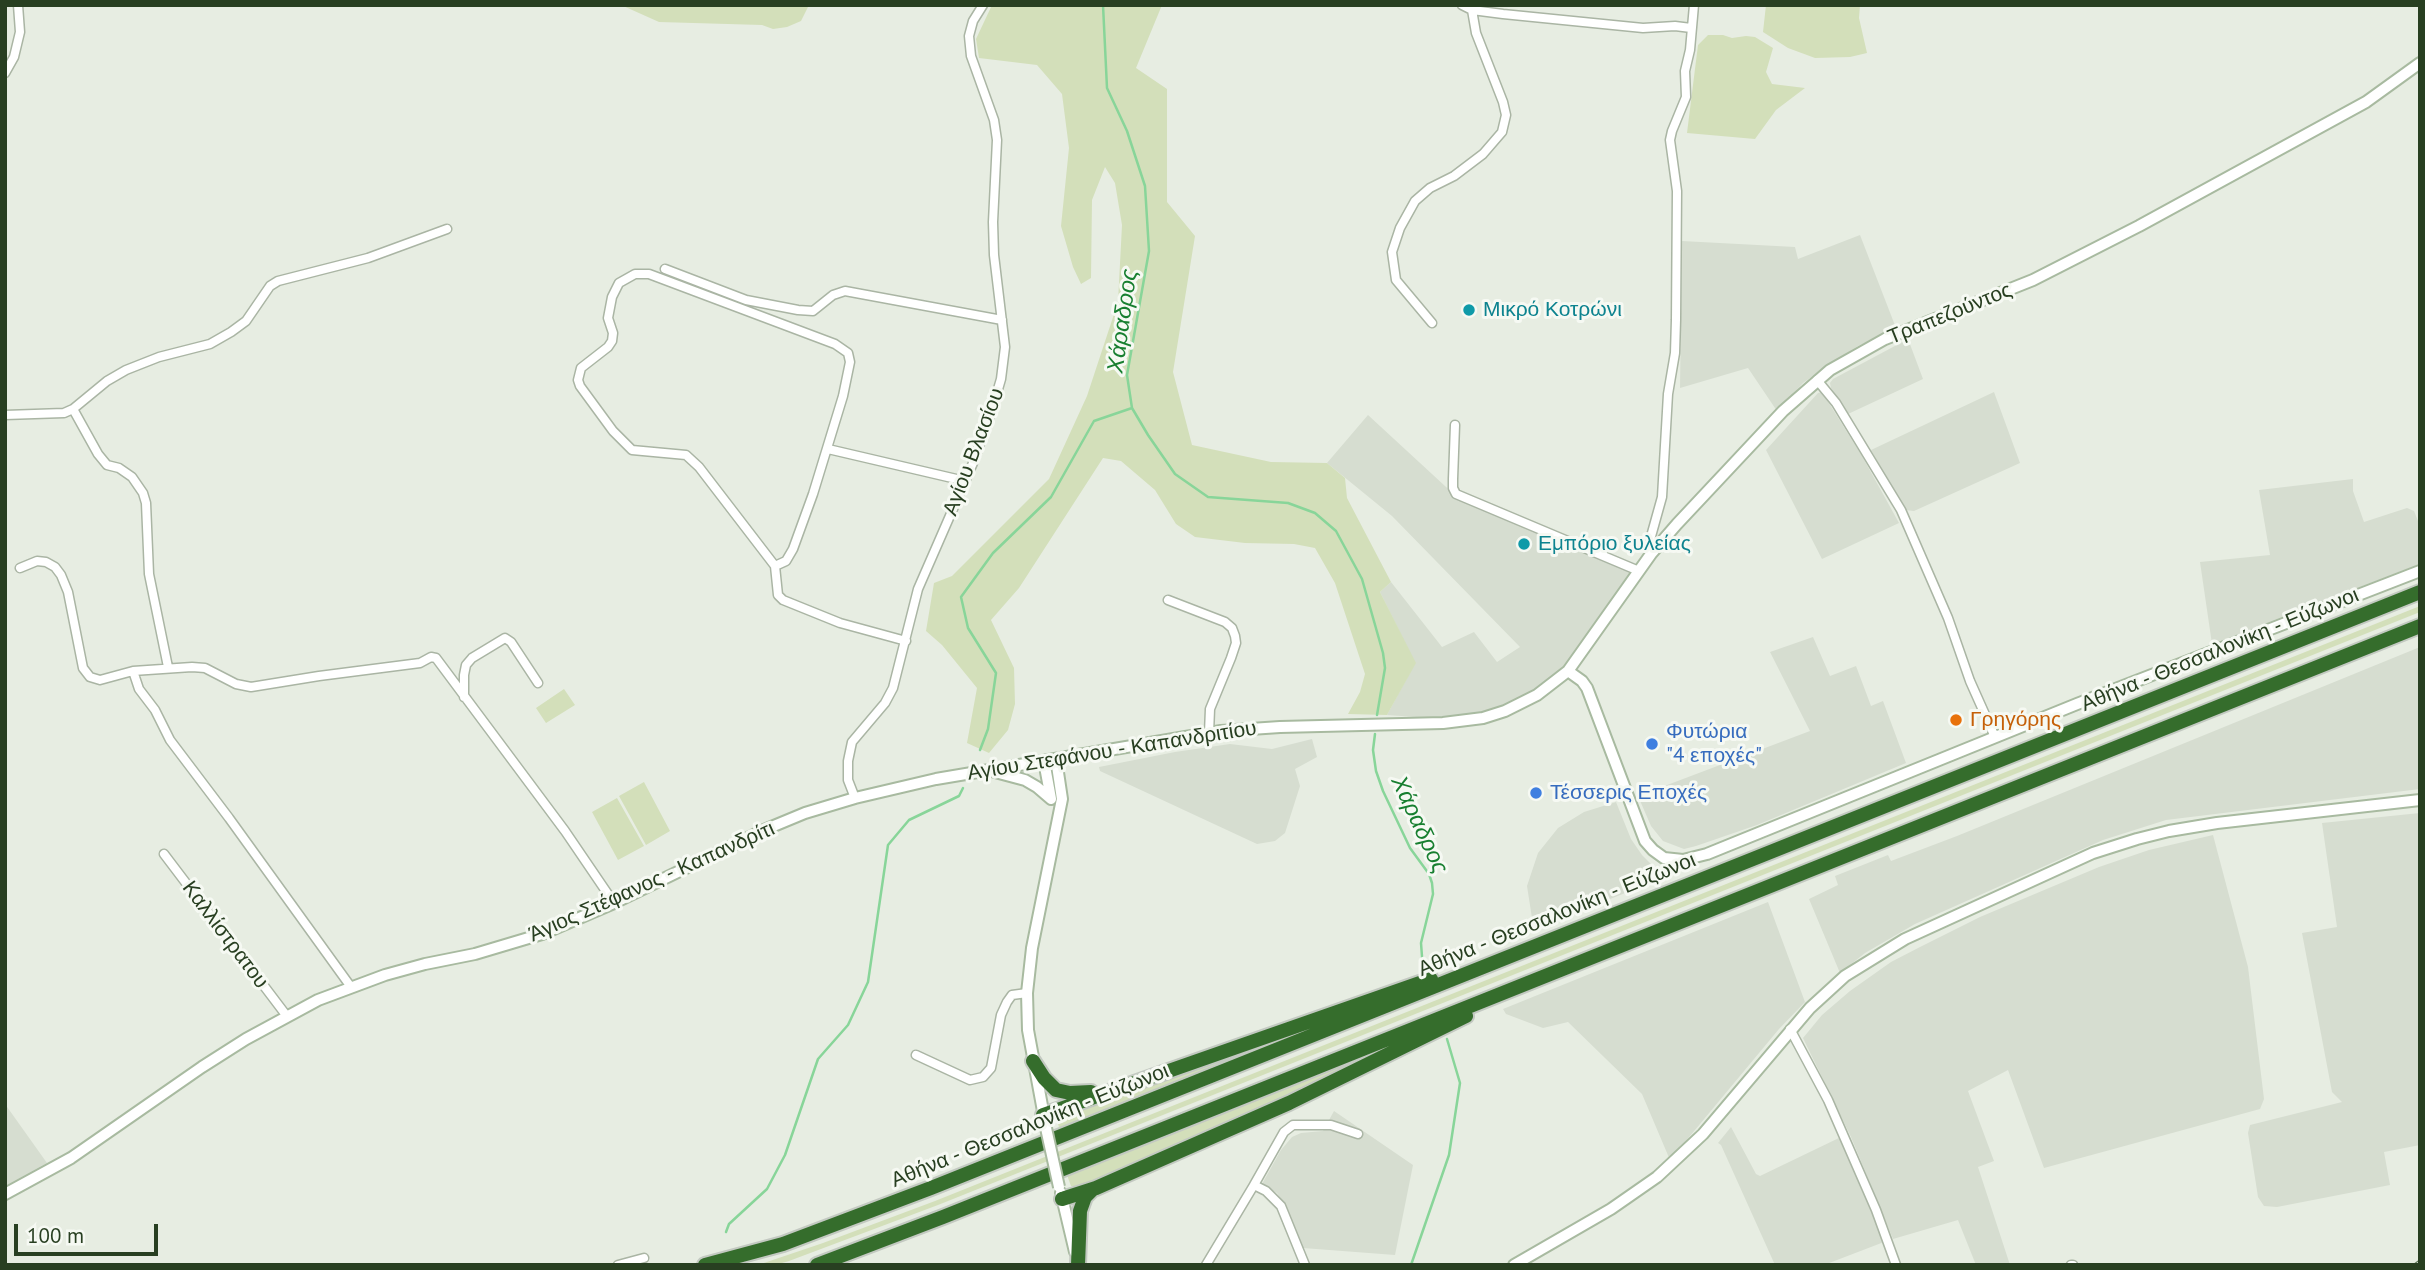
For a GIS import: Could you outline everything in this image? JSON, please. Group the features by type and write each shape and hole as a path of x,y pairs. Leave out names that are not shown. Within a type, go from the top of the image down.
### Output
{"highway":[{"name":"Αθήνα - Θεσσαλονίκη - Εύζωνοι","path":"705,1265 783,1244 878,1209 2420,592"},
{"path":"817,1265 2420,626"},
{"path":"1045,1121 1110,1090 1437,976 1532,948"},
{"path":"1078,1265 1081,1203 1088,1193 1096,1188 1324,1087 1542,977"},
{"path":"1033,1061 1056,1090 1078,1093 1110,1090"},
{"path":"1061,1193 1096,1188"},
{"path":"854,1211 878,1209"},
{"path":"929,1230 943,1217"},
{"path":"746,1254 761,1245"}],"main road":[{"name":"Τραπεζούντος","path":"1568,671 1651,554 1783,411 1817,380 1844,361 1885,339 2033,280 2139,226 2366,102 2420,63"},
{"path":"1568,671 1587,688 1642,835 1653,850 1664,858 1689,860 2420,571"},
{"name":"Αγίου Στεφάνου - Καπανδριτίου","path":"855,798 920,782 1209,733 1255,728 1469,721 1495,715 1516,706 1537,695 1568,671"},
{"path":"1056,759 1062,799 1032,948 1027,993 1028,1030 1045,1121 1078,1265"},
{"path":"1044,761 1058,820"},
{"path":"986,771 1025,780 1051,799"},
{"name":"Άγιος Στέφανος - Καπανδρίτι","path":"5,1194 71,1158 202,1066 286,1015 351,987 425,964 508,945 567,924 764,830 805,813 855,798"},
{"path":"1514,1265 1611,1209 1670,1166 1722,1113 1790,1029 1826,992 1879,953 1944,920 2093,853 2137,839 2193,827 2420,800"}],"street":[{"path":"5,73 14,57 20,32 18,5"},
{"name":"Αγίου Βλασίου","path":"855,798 848,780 852,742 885,703 893,688 918,589 965,481 1001,379 1005,347 994,255 993,222 997,140 994,120 971,56 969,36 973,21 983,5"},
{"path":"1462,5 1472,10 1643,28 1691,28"},
{"path":"1651,554 1650,540 1662,497 1668,394 1675,354 1677,191 1670,139 1686,97 1685,71 1690,50 1694,5"},
{"path":"1432,323 1396,280 1392,252 1400,228 1415,201 1430,188 1454,176 1473,161 1502,132 1506,115 1503,102 1476,33 1472,10"},
{"path":"5,415 51,415 73,409 107,380 126,370 159,357 210,344 231,332 255,311 270,286 278,281 368,258 447,229"},
{"path":"665,268 746,300 798,310 813,312 833,295 845,291 1002,320"},
{"path":"775,566 786,561 793,549 828,449 850,362 848,353 835,344 649,274 635,274 619,283 612,297 608,318 613,333 612,341 581,368 578,380 613,431 632,450 686,455 699,467 775,566 778,595 783,600 840,623 906,641"},
{"path":"1817,380 1836,404 1901,510 1948,618 1970,681 1995,737"},
{"path":"73,409 107,465 119,468 132,477 143,493 146,503 149,574 168,667"},
{"path":"1455,425 1453,488 1456,494 1639,572"},
{"path":"828,449 965,481"},
{"path":"20,568 37,561 46,562 55,567 61,575 68,592 83,668 90,677 100,680 133,671 168,667 205,668 236,684 251,687 420,663 431,657 440,662 565,831 614,903"},
{"path":"1168,600 1225,622 1232,628 1235,636 1236,643 1231,658 1210,709 1209,733"},
{"path":"464,697 466,665 472,658 505,638 511,642 538,683"},
{"path":"133,671 139,689 155,710 170,740 351,987"},
{"name":"Καλλίστρατου","path":"164,854 286,1015"},
{"path":"916,1055 963,1078 970,1080 983,1077 991,1068 1001,1015 1007,1002 1012,995 1027,993"},
{"path":"1790,1029 1828,1100 1876,1210 1896,1265"},
{"path":"1206,1265 1284,1132 1293,1125 1331,1125 1358,1134"},
{"path":"1254,1185 1266,1191 1281,1206 1305,1265"},
{"path":"618,1265 644,1258"}],"shaded area":[{"path":"1860,235 1896,328 1858,346 1828,365 1803,383 1777,411 1748,368 1680,388 1682,241 1795,247 1798,259"},
{"path":"1908,339 1923,379 1848,414 1831,388 1833,379"},
{"path":"1822,392 1899,523 1822,559 1766,450 1818,393"},
{"path":"1994,392 2020,463 1914,511 1905,510 1871,450"},
{"path":"1368,415 1458,498 1634,573 1570,664 1540,688 1509,706 1476,715 1444,719 1387,715 1415,663 1380,592 1391,582 1442,647 1474,632 1497,662 1520,647 1392,516 1327,463"},
{"path":"2353,479 2353,491 2364,522 2407,508 2414,511 2420,526 2420,564 2212,644 2200,562 2270,555 2259,490"},
{"path":"1813,637 1830,676 1856,666 1871,706 1883,701 1906,763 1757,825 1696,846 1684,849 1663,841 1651,826 1638,796 1810,731 1770,652"},
{"path":"2420,647 2420,789 2166,820 2103,840 1915,924 1865,953 1840,973 1809,899 1838,885 1835,876 1888,855 1891,861 1957,836"},
{"path":"1312,739 1317,757 1295,769 1300,786 1285,833 1275,841 1257,844 1100,771 1099,767 1230,744 1272,749"},
{"path":"1616,802 1631,839 1656,869 1653,882 1537,928 1532,918 1527,886 1538,853 1558,828 1584,812"},
{"path":"2420,813 2420,1145 2384,1152 2390,1185 2277,1207 2264,1206 2258,1197 2248,1133 2250,1125 2342,1102 2332,1092 2302,933 2337,927 2322,823"},
{"path":"2213,835 2248,967 2264,1099 2260,1109 2044,1168 2008,1070 1968,1091 1994,1161 1978,1167 2010,1265 1976,1265 1958,1220 1893,1239 1851,1137 1803,1038 1822,1015 1891,962 1980,917 2099,867 2149,850"},
{"path":"1768,902 1805,1002 1779,1029 1670,1160 1642,1094 1568,1022 1543,1028 1506,1014 1503,1009"},
{"path":"5,1104 47,1163 5,1186"},
{"path":"1334,1111 1413,1165 1395,1255 1303,1248 1286,1207 1277,1193 1262,1184 1281,1150 1292,1137 1301,1133 1323,1131"},
{"path":"1731,1127 1756,1174 1760,1176 1841,1137 1884,1242 1824,1265 1775,1265 1718,1143"}],"green space":[{"path":"621,5 809,5 801,21 773,29 762,25 659,22"},
{"path":"992,5 1162,5 1136,68 1167,89 1167,202 1195,236 1173,372 1192,445 1271,462 1327,463 1345,478 1347,498 1391,582 1380,592 1416,663 1387,715 1348,714 1360,692 1365,674 1335,583 1315,548 1195,537 1176,524 1155,490 1121,461 1103,458 1019,588 991,620 1014,668 1015,704 1008,730 989,753 967,743 977,688 942,645 926,631 934,583 952,576 1049,479 1087,396 1118,302 1122,225 1115,183 1105,167 1092,200 1091,278 1081,284 1061,226 1069,148 1062,94 1037,65 979,58 976,39"},
{"path":"1766,5 1860,5 1859,18 1867,53 1850,57 1815,58 1788,48 1763,32"},
{"path":"1708,35 1755,37 1773,48 1766,72 1772,84 1805,88 1776,110 1755,139 1687,133 1698,45"},
{"path":"2420,606 2420,612 938,1205 789,1261 775,1265 758,1265 935,1201"},
{"path":"564,689 575,705 546,723 536,708"},
{"path":"644,782 670,831 646,845 619,796"},
{"path":"617,798 644,846 618,860 592,812"},
{"path":"1383,1002 1060,1132 1057,1119"},
{"path":"1411,1039 1221,1128 1079,1186 1071,1186 1067,1175"}],"waterway":[{"name":"Χάραδρος","path":"1103,5 1107,88 1127,131 1145,186 1149,251 1127,375 1132,408 1175,474 1208,497 1288,503 1315,513 1336,531 1362,579 1383,653 1385,668 1377,715"},
{"path":"980,750 988,729 996,673 968,628 961,597 993,553 1051,497 1094,421 1132,408"},
{"name":"Χάραδρος","path":"1375,734 1373,750 1383,791 1410,848 1429,874 1432,883 1433,894 1421,943 1423,970"},
{"path":"726,1232 729,1224 767,1189 785,1155 818,1059 848,1025 868,982 888,845 909,820 959,796 963,788"},
{"name":"Χάραδρος","path":"1411,1265 1449,1155 1460,1083 1447,1039"}],"railway":[{"path":"2416,1265 2420,1262"}],"place":[{"name":"Μικρό Κοτρώνι","path":"1469,310"},
{"name":"Εμπόριο ξυλείας","path":"1524,544"},
{"name":"Γρηγόρης","path":"1956,720"},
{"name":"Φυτώρια \"4 εποχές\"","path":"1652,744"},
{"name":"Τέσσερις Εποχές","path":"1536,793"}]}
